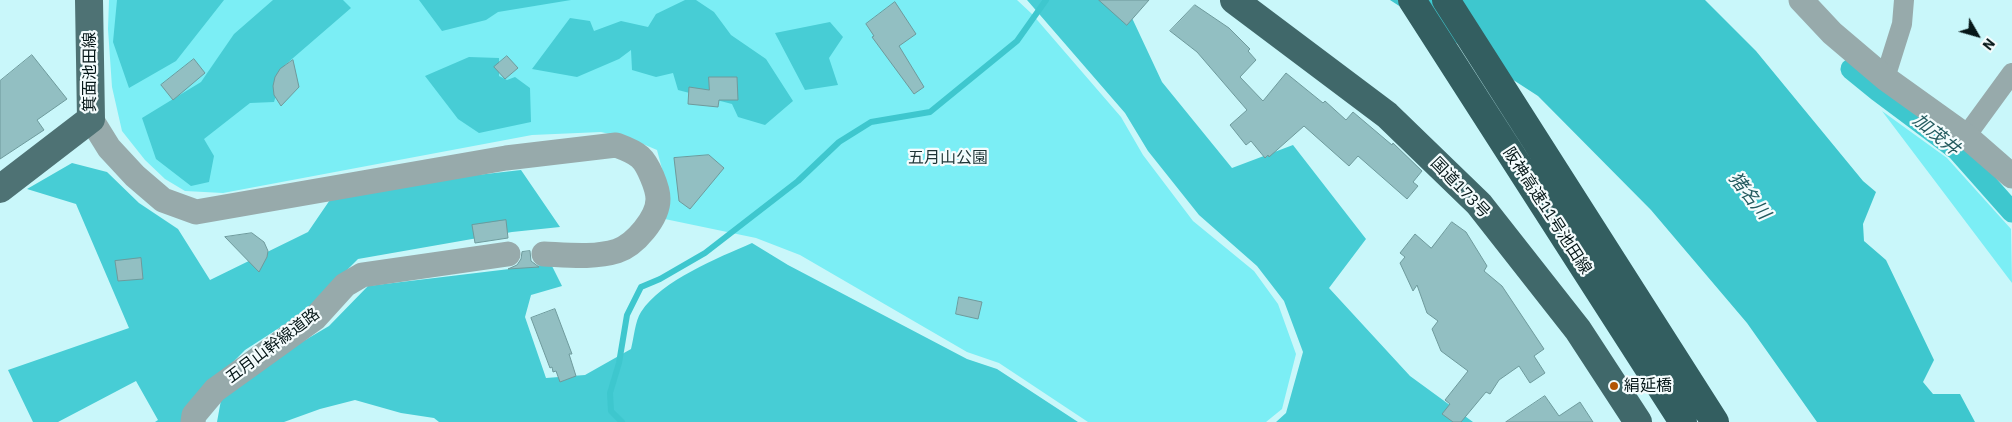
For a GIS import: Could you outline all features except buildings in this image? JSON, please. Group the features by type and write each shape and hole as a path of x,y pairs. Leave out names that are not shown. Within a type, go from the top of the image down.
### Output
{"highway":[{"name":"国道173号","path":"1234,0 1387,115 1478,204 1578,330 1638,422"},
{"name":"阪神高速11号池田線","path":"1412,0 1683,422"},
{"name":"阪神高速11号池田線","path":"1446,0 1715,422"}],"main road":[{"name":"箕面池田線","path":"0,189 91,118 89,0"}],"street":[{"path":"1801,0 1832,33 1885,78 1966,136 2012,176"},
{"path":"1885,78 1902,24 1904,0"},
{"path":"1966,136 2012,73"},
{"name":"五月山幹線道路","path":"91,118 108,148 135,176 163,200 196,212 514,157 616,145 632,151 642,158 652,176 658,199 650,224 636,239 618,250 588,254 525,255 362,275 345,285 315,318 215,390 194,416 193,422"}],"green space":[{"name":"五月山公園","path":"109,0 1017,0 1032,14 1121,117 1143,155 1193,221 1254,271 1278,304 1296,354 1282,409 1266,422 1088,422 999,363 967,352 800,255 756,238 660,218 665,180 657,150 631,139 601,132 532,135 223,193 185,191 165,179 145,160 122,131 112,87 108,29"},
{"path":"1882,111 1947,158 2011,229 2012,283"}],"shaded area":[{"path":"117,0 224,0 176,61 129,88 113,42"},
{"path":"273,0 343,0 351,8 285,65 274,102 250,103 204,139 214,156 209,182 191,186 156,159 142,118 201,82 234,34"},
{"path":"419,0 571,0 498,12 486,20 442,31"},
{"path":"685,0 696,0 714,12 731,35 766,59 793,101 765,125 738,117 732,104 678,90 673,73 656,77 632,70 631,50 619,59 577,77 532,69 570,18 590,21 594,31 621,21 648,27 656,14"},
{"path":"1027,0 1115,0 1125,3 1162,82 1232,168 1293,145 1366,239 1329,288 1410,376 1473,422 1276,422 1286,413 1303,352 1284,301 1257,266 1199,215 1148,151 1125,113"},
{"path":"830,22 843,37 829,58 838,85 805,90 775,33"},
{"path":"469,57 499,58 499,76 507,80 515,77 530,88 531,122 479,133 458,119 425,76"},
{"path":"72,163 107,172 139,203 178,229 210,280 308,232 336,191 521,170 560,227 512,232 358,259 307,310 245,350 185,411 181,422 155,422 158,420 136,381 58,422 33,422 8,370 129,328 76,204 27,189"},
{"path":"752,243 788,265 967,359 997,369 1078,422 439,422 434,418 401,413 355,400 320,409 284,422 217,422 221,400 268,362 329,326 368,286 551,264 562,286 531,295 525,317 546,378 585,375 631,349 641,312 650,300 662,290 692,271"}],"water":[{"name":"猪名川","path":"1390,0 1705,0 1756,51 1863,181 1876,192 1863,224 1864,241 1886,260 1934,360 1923,382 1933,394 1960,394 1975,422 1817,422 1747,323 1651,210 1538,96"}],"waterway":[{"path":"622,422 611,411 610,393 619,363 627,315 641,287 660,279 705,253 798,181 839,142 871,122 930,112 1017,41 1046,0"},
{"name":"加茂井","path":"1851,69 1957,150 2012,212"}],"place":[{"name":"絹延橋","path":"1614,386"}]}
